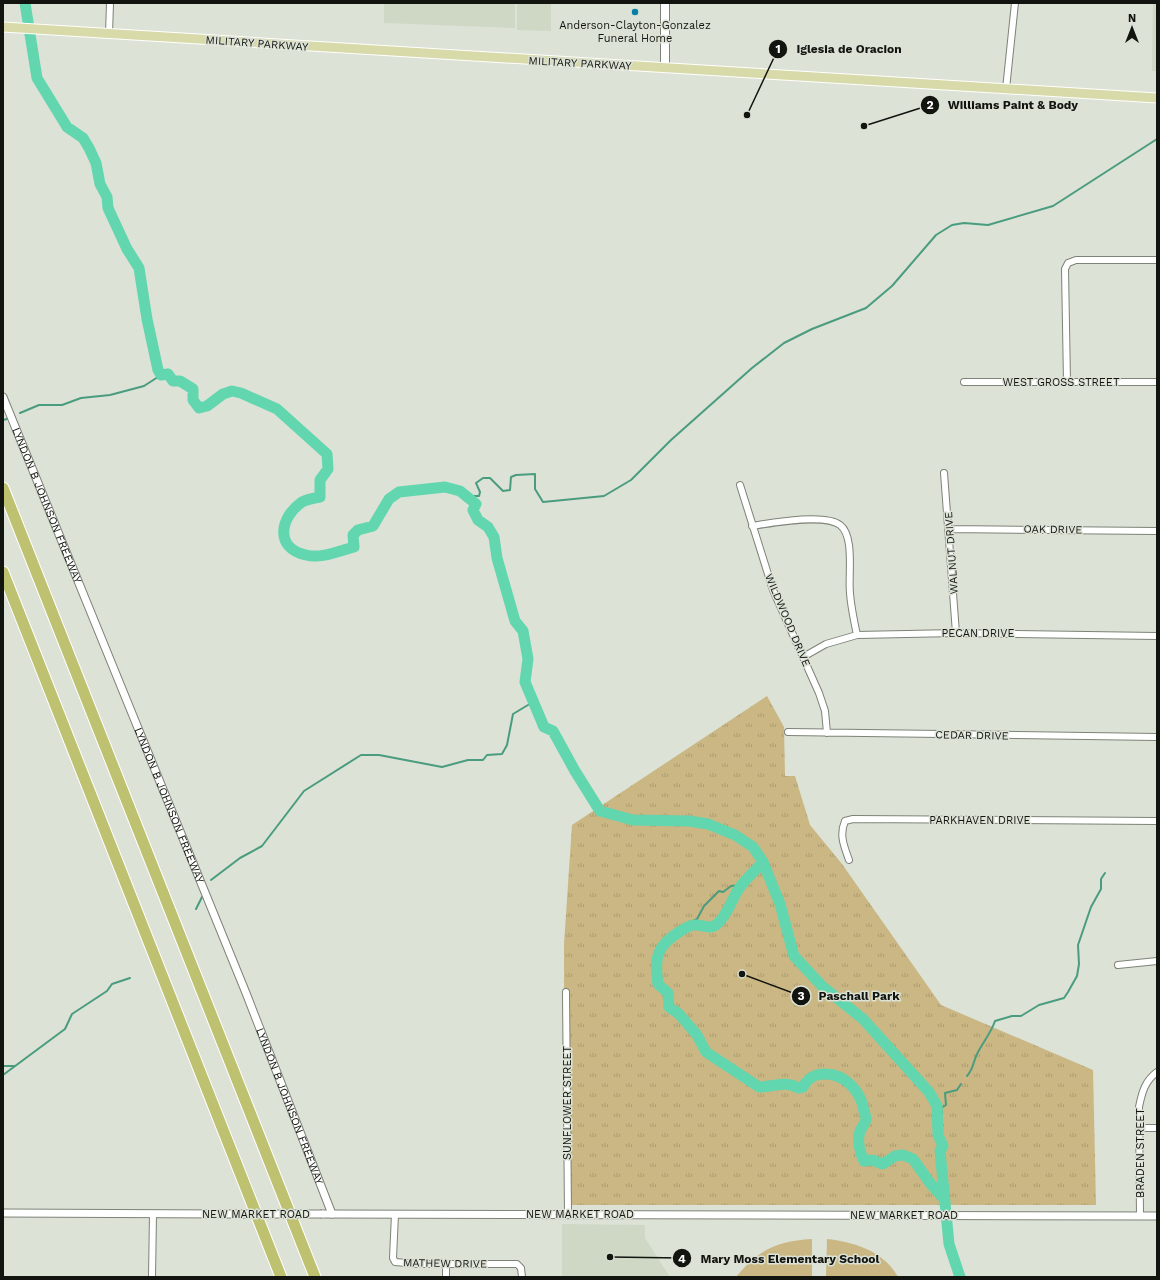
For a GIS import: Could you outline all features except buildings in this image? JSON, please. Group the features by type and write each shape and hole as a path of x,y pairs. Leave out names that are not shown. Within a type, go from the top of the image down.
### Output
{"highway":[{"path":"3,488 315,1277"},
{"path":"3,572 54,698 281,1277"}],"main road":[{"path":"665,3 666,68"},
{"name":"MILITARY PARKWAY","path":"3,26 109,34 1157,98"}],"street":[{"path":"109,34 110,3"},
{"path":"1006,89 1015,3"},
{"path":"1066,382 1066,269 1068,263 1076,260 1157,260"},
{"name":"WEST GROSS STREET","path":"964,382 1157,382"},
{"name":"LYNDON B JOHNSON FREEWAY","path":"3,397 246,993 332,1214"},
{"name":"WALNUT DRIVE","path":"944,472 956,633"},
{"name":"WILDWOOD DRIVE","path":"740,485 773,590 803,656 825,710 827,732"},
{"path":"752,526 793,520 834,522 844,528 849,544 850,590 857,635"},
{"name":"OAK DRIVE","path":"949,529 1157,531"},
{"name":"PECAN DRIVE","path":"803,656 826,644 857,635 956,633 1157,636"},
{"name":"CEDAR DRIVE","path":"788,732 1157,737"},
{"name":"PARKHAVEN DRIVE","path":"849,860 842,840 841,830 845,821 853,819 1157,822"},
{"path":"1118,965 1157,961"},
{"name":"SUNFLOWER STREET","path":"566,992 568,1214"},
{"name":"BRADEN STREET","path":"1140,1216 1139,1106 1143,1090 1151,1076 1157,1072"},
{"path":"1139,1128 1157,1128"},
{"name":"NEW MARKET ROAD","path":"3,1213 993,1214 1157,1216"},
{"path":"152,1277 153,1214"},
{"name":"MATHEW DRIVE","path":"395,1214 393,1258 395,1262 517,1264 520,1266 522,1277"},
{"path":"446,1264 446,1277"}],"shaded area":[{"path":"384,3 515,3 515,28 384,23"},
{"path":"517,3 551,3 551,31 517,30"},
{"path":"1153,4 1157,5 1157,71 1152,71"},
{"path":"562,1224 645,1225 645,1238 670,1277 562,1277"}],"green space":[{"path":"767,696 784,727 785,776 795,776 810,825 842,864 941,1005 1093,1070 1096,1205 564,1205 564,944 572,825"},
{"path":"812,1239 812,1277 736,1277 752,1260 769,1249 788,1242"},
{"path":"827,1239 858,1245 877,1254 892,1268 898,1277 826,1277"}],"waterway":[{"path":"25,3 37,78 67,127 83,138 89,148 96,163 100,184 107,197 108,208 127,249 139,268 147,319 158,370 161,375 168,374 173,381 180,381 193,389 193,400 199,408 207,406 223,394 232,391 241,393 277,409 327,454 328,469 320,480 320,497 308,499 302,502 295,508 285,524 285,539 289,546 296,551 306,555 318,556 354,547 353,535 358,530 373,526 389,499 399,492 445,487 460,491 476,504 473,510 478,520 488,527 494,537 497,558 515,621 523,631 528,659 525,682 544,727 553,731 575,771 600,811 633,820 689,821 708,824 735,835 753,847 763,862 780,904 794,956 822,986 863,1019 929,1092 937,1106 938,1135 943,1146 940,1151 949,1244 960,1277"},
{"path":"466,496 479,496 480,492 476,483 483,478 490,478 503,491 510,490 511,477 516,475 535,474 535,489 543,502 604,496 631,480 671,440 752,368 784,343 812,329 866,308 892,286 936,235 952,225 964,223 988,225 1053,206 1157,139"},
{"path":"20,413 39,405 62,405 81,398 110,395 144,386 161,375"},
{"path":"3,420 7,419"},
{"path":"211,880 240,858 262,846 304,791 361,755 379,755 442,767 468,760 483,760 487,755 502,754 507,745 513,714 533,702"},
{"path":"763,862 740,886 726,913 717,924 712,927 699,925 690,926 672,937 662,947 656,966 658,984 668,993 669,1007 679,1014 697,1035 706,1052 759,1087 784,1084 789,1084 798,1088 803,1087 812,1077 821,1074 833,1075 846,1081 860,1097 866,1120 860,1131 859,1139 860,1151 864,1161 872,1160 883,1164 895,1156 903,1155 913,1159 930,1183 945,1200"},
{"path":"967,1076 995,1021 1012,1016 1021,1016 1039,1005 1064,998 1077,976 1079,964 1078,945 1091,907 1101,889 1101,879 1105,873"},
{"path":"687,927 691,922 697,919 704,906 719,891 723,892 731,886 742,885"},
{"path":"196,909 202,897"},
{"path":"3,1075 65,1029 72,1014 107,991 112,984 130,978"},
{"path":"3,1066 14,1066"},
{"path":"937,1118 942,1113 941,1108 946,1105 945,1093 957,1090 961,1084"}],"place":[{"name":"Anderson-Clayton-Gonzalez Funeral Home","path":"635,12"},
{"name":"Iglesia de Oracion","path":"747,115"},
{"name":"Williams Paint & Body","path":"864,126"},
{"name":"Paschall Park","path":"742,974"},
{"name":"Mary Moss Elementary School","path":"610,1257"}]}
